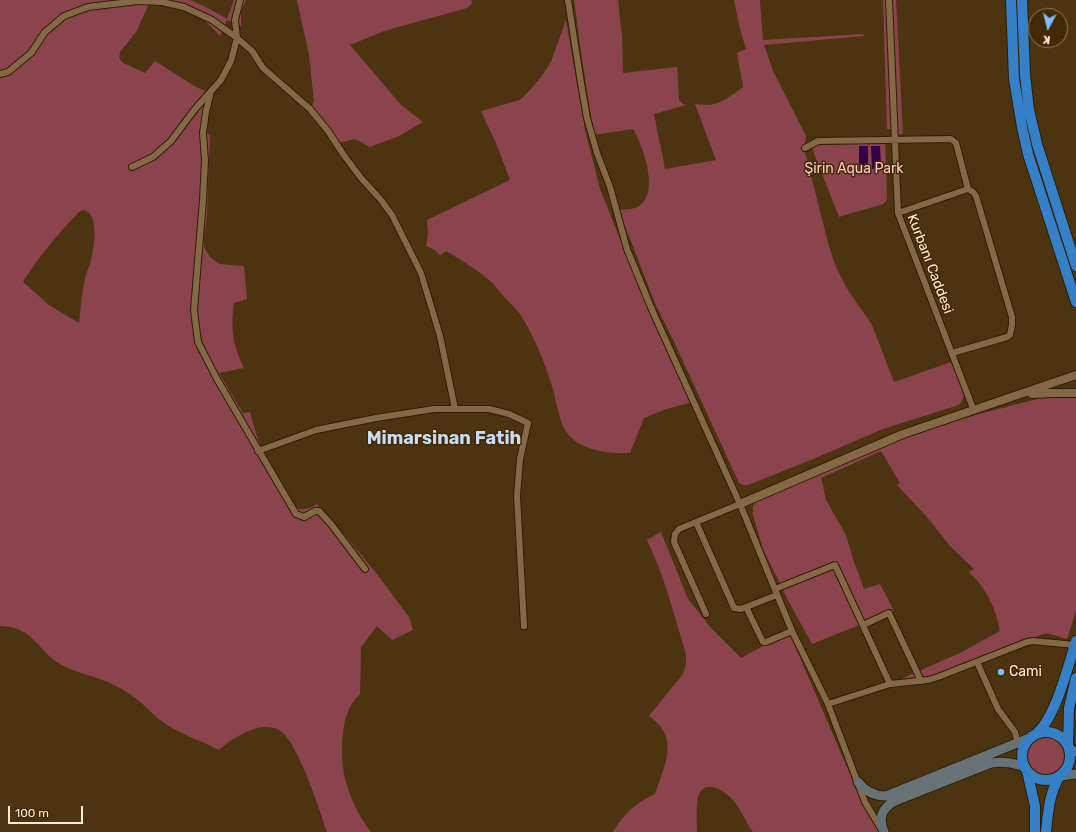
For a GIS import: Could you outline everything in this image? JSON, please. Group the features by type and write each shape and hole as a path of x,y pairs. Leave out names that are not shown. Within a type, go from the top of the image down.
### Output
{"highway":[{"path":"1011,0 1014,73 1022,127 1028,154 1076,302"},
{"path":"1022,0 1025,75 1033,127 1037,144 1076,266"},
{"path":"1035,832 1035,806 1022,759 1022,751 1026,743 1047,722 1054,707 1075,643"},
{"path":"1046,832 1049,801 1052,792 1060,777 1067,770 1070,762 1071,749 1069,708 1076,678"},
{"path":"1034,736 1044,732 1052,733 1060,736 1071,749"},
{"path":"1026,769 1033,777 1041,780 1049,781 1060,777"}],"main road":[{"path":"858,782 862,787 873,794 886,796 1034,736"},
{"path":"883,832 881,815 886,808 895,801 991,763 1003,761 1011,762 1026,769"},
{"path":"1060,777 1076,774"}],"street":[{"path":"132,167 153,156 171,140 195,109 221,80 231,61 237,38 235,20 240,0"},
{"path":"568,0 587,118 597,153 610,187 627,249 653,312 740,504 792,631 828,704 865,802 883,832"},
{"name":"Kurbanı Caddesi","path":"889,0 898,213 974,411"},
{"path":"0,74 8,72 31,53 45,32 64,16 88,7 138,1 162,2 184,6 212,20 237,38 252,51 263,68 310,109 328,131 361,178 381,200 392,215 421,273 440,336 455,409"},
{"path":"211,91 203,133 205,161 194,310 198,342 258,451 296,514 304,517 315,511 319,511 331,524 365,569"},
{"path":"805,148 818,141 954,140 968,189 976,196 1012,317 1012,325 1010,335 1007,337 952,353"},
{"path":"898,213 968,189"},
{"path":"706,614 674,542 675,534 679,529 903,434 1076,375"},
{"path":"1019,395 1052,392 1076,394"},
{"path":"258,451 324,428 434,409 489,409 509,414 528,423 520,459 516,496 524,626"},
{"path":"696,522 733,606 738,610 777,595"},
{"path":"775,589 835,565 890,684"},
{"path":"746,608 763,642 792,631"},
{"path":"863,626 889,613 922,681"},
{"path":"828,704 890,684 922,681 938,677 1027,642 1075,643"},
{"path":"977,662 998,709 1015,732 1018,743"}],"green space":[{"path":"0,0 190,0 227,19 234,0 246,0 241,12 241,26 227,20 220,36 204,21 188,11 170,6 149,4 136,32 120,52 119,58 123,63 145,73 155,61 196,87 214,95 209,112 207,132 210,136 207,215 204,247 210,257 219,264 244,266 247,299 234,303 232,320 233,336 237,352 244,368 219,373 243,413 250,412 258,440 295,507 304,509 317,504 380,578 409,617 413,630 392,640 377,626 361,647 360,694 350,707 346,716 344,727 342,760 347,785 351,797 363,821 371,832 327,832 307,776 300,761 286,736 279,730 272,727 255,729 232,740 219,750 167,725 136,699 119,688 60,664 34,640 20,630 0,626","holes":["83,210 88,212 92,217 94,224 94,240 91,262 86,274 79,323 49,305 23,282 42,254 71,220"]},
{"path":"297,0 471,0 472,3 467,8 384,31 350,45 401,105 423,122 399,136 370,147 355,139 334,144 309,110 314,102 309,55"},
{"path":"574,0 618,0 622,37 623,73 677,67 679,100 686,105 654,114 665,169 716,160 695,104 712,105 726,99 743,87 737,53 746,49 734,0 760,0 763,40 863,34 864,36 764,45 773,71 806,136 804,149 829,246 836,267 846,287 872,325 894,382 951,362 964,394 959,405 883,429 748,485 739,483 654,301 618,210 632,209 639,206 645,200 648,191 648,169 641,146 633,129 594,135"},
{"path":"883,0 886,0 892,129 887,129"},
{"path":"892,0 896,0 903,134 898,134"},
{"path":"566,20 585,130 600,189 632,269 693,402 666,409 644,418 630,453 600,451 580,444 572,438 566,431 561,421 551,383 539,350 519,313 493,284 479,272 446,251 440,255 435,250 426,246 428,235 427,220 510,180 496,143 481,111 520,100 531,89 551,62"},
{"name":"Şirin Aqua Park","path":"885,136 887,200 883,204 839,217 810,143 817,138"},
{"path":"1070,396 1076,398 1076,611 1067,639 1046,633 993,653 939,677 903,678 960,653 1000,631 993,606 985,592 969,572 974,569 950,546 927,517 897,485 900,483 881,451 821,478 826,500 846,535 864,589 880,584 894,611 812,644 763,549 753,515 753,506 756,501 900,438 948,422 1045,397"},
{"path":"661,532 688,599 711,628 741,658 789,632 852,779 880,832 753,832 739,808 726,793 716,788 706,787 702,789 698,798 697,832 613,832 631,809 655,794 665,763 667,743 665,734 659,725 649,716 683,674 686,664 686,654 669,596 647,540"},
{"path":"1042,736 1050,736 1057,739 1063,745 1066,756 1063,767 1057,773 1050,776 1042,776 1035,773 1029,767 1026,760 1026,752 1029,745 1035,739"}],"shaded area":[{"path":"859,146 868,146 868,169 859,165"},
{"path":"871,146 880,146 881,165 872,169"}],"place":[{"name":"Cami","path":"1001,672"}],"district":[{"name":"Mimarsinan Fatih","path":"444,439"}]}
